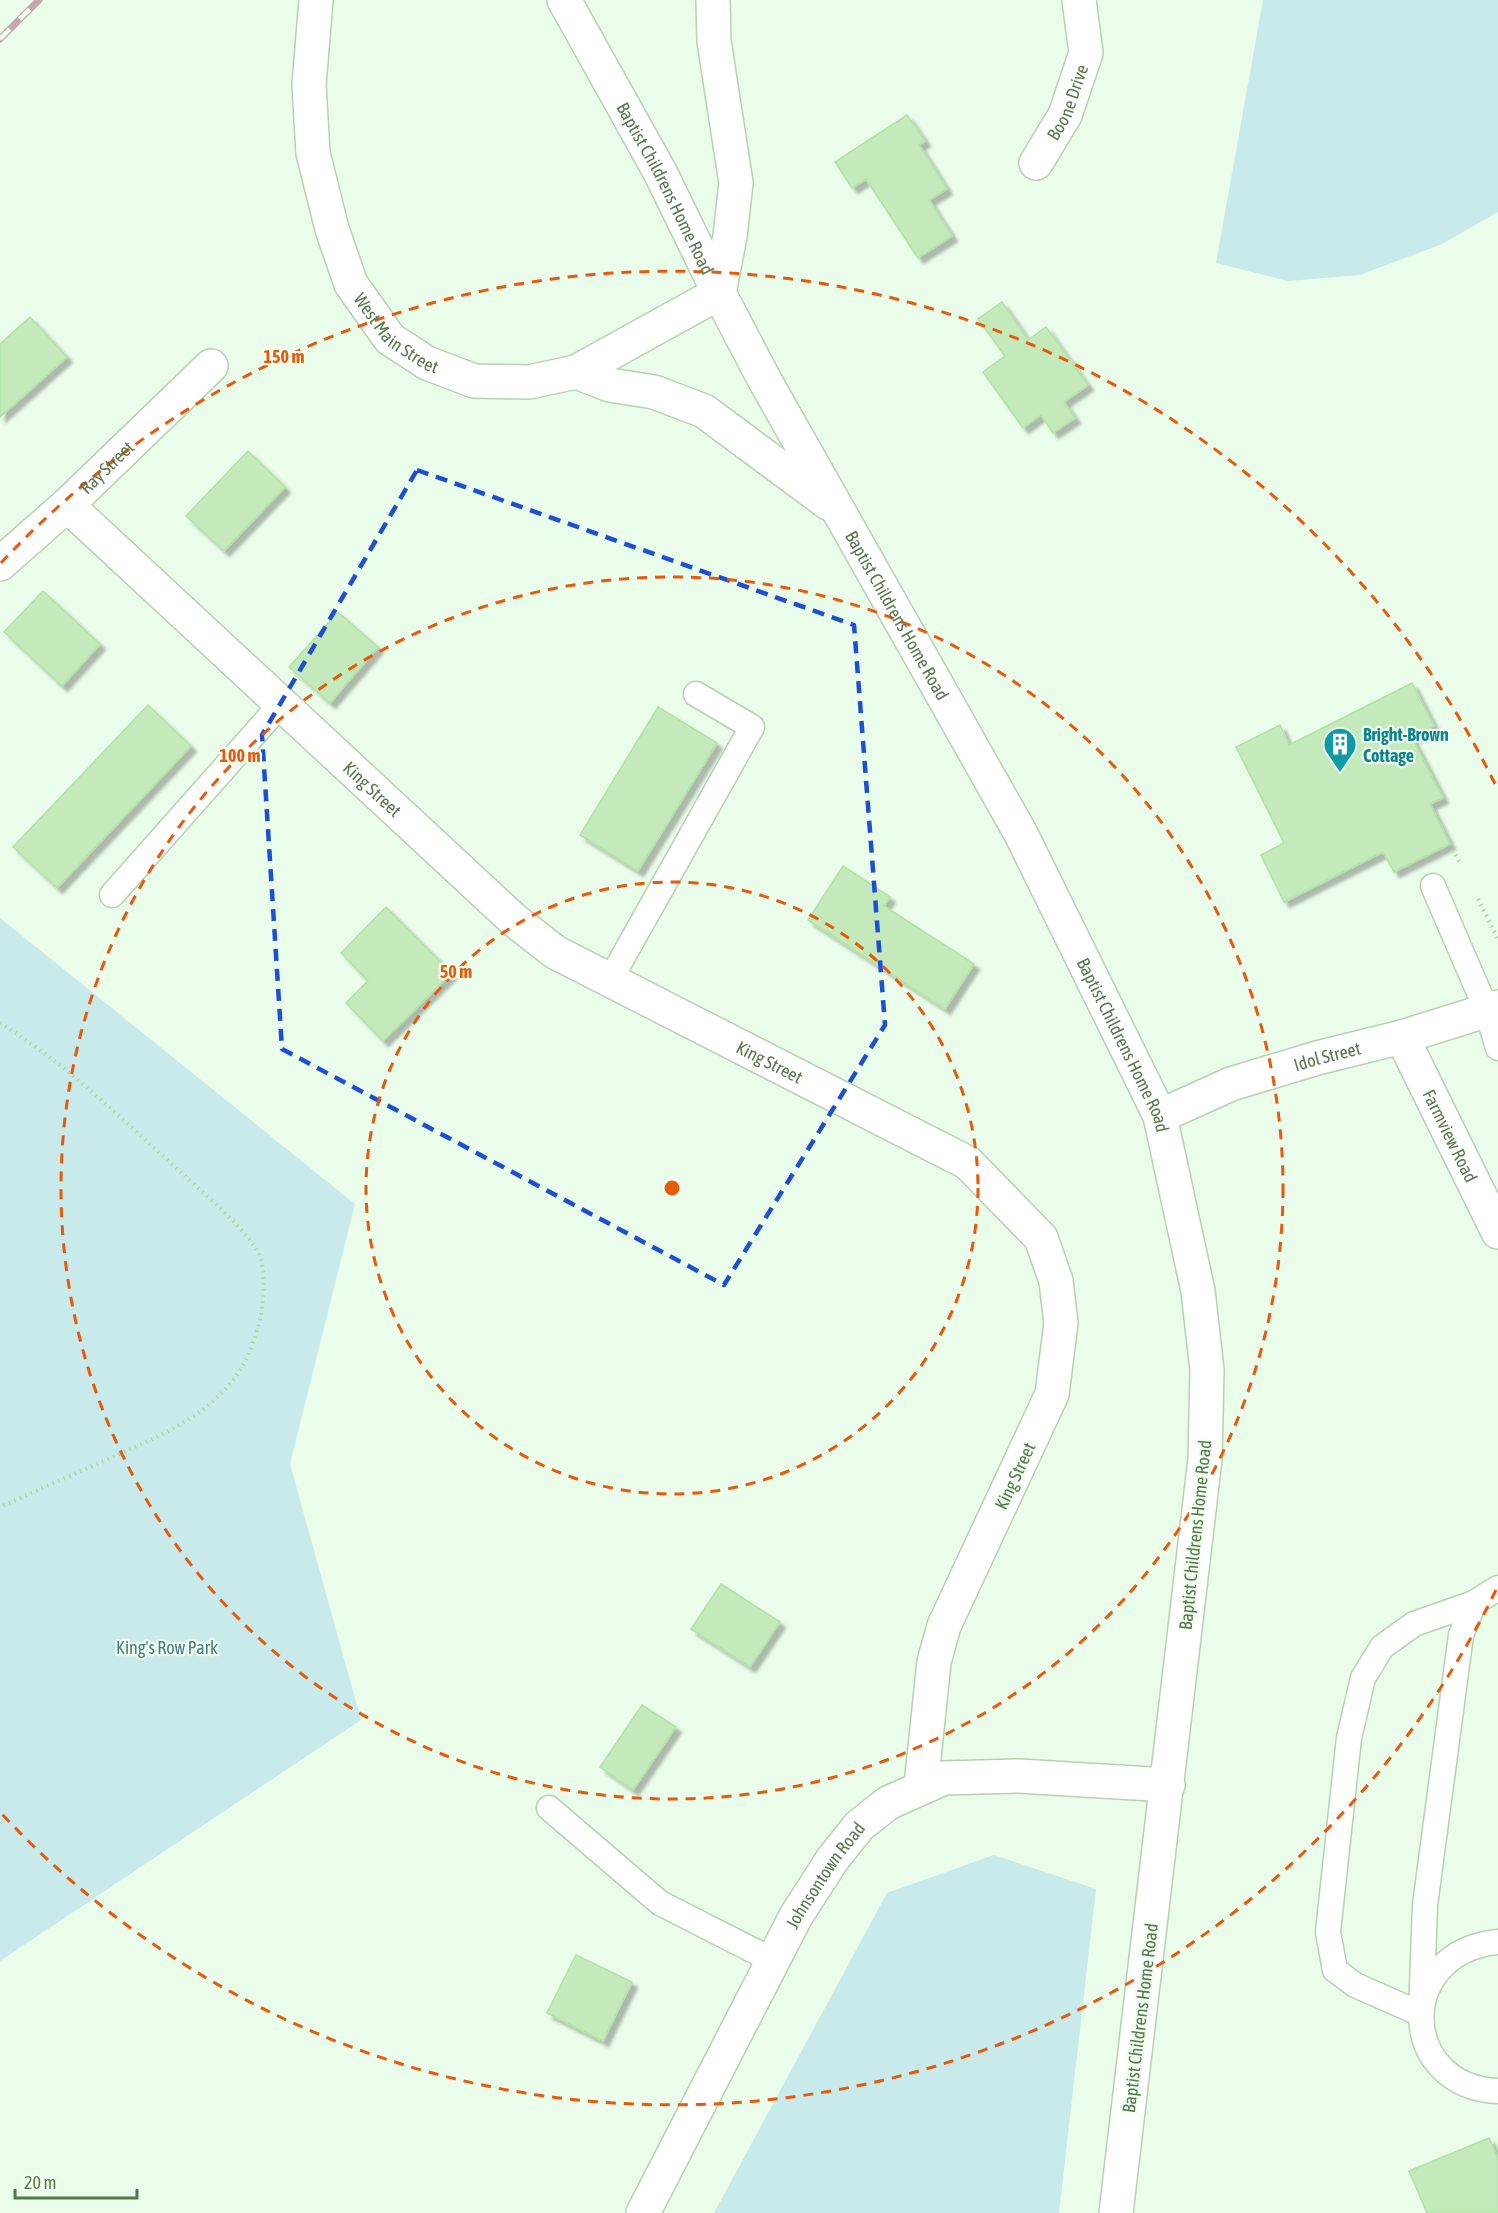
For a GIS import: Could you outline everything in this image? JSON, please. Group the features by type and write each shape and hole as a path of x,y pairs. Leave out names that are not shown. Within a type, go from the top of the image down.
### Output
{"street":[{"name":"West Main Street","path":"316,0 309,85 313,153 332,229 351,284 390,339 427,363 474,381 530,382 576,372 719,294"},
{"name":"Baptist Childrens Home Road","path":"564,0 660,172 719,294 1021,834 1160,1116 1198,1291 1207,1370 1205,1459 1116,2213"},
{"path":"713,0 714,41 736,183 730,236 719,294"},
{"name":"Boone Drive","path":"1036,163 1065,115 1086,53 1079,0"},
{"name":"Ray Street","path":"0,564 67,505 211,366"},
{"path":"576,372 610,385 654,392 704,411 839,511"},
{"name":"King Street","path":"67,505 514,920 555,952 968,1162 1041,1238 1056,1281 1061,1323 1052,1394 944,1626 934,1662 921,1786"},
{"name":"Idol Street","path":"1160,1116 1231,1084 1317,1058 1402,1037 1492,1009"},
{"name":"Farmview Road","path":"1402,1037 1498,1232"},
{"name":"Johnsontown Road","path":"643,2213 796,1916 832,1860 859,1826 888,1803 921,1786 944,1778 1019,1776 1168,1785"}],"lane":[{"path":"610,980 752,727 696,694"},
{"path":"112,895 281,704"},
{"path":"1433,886 1492,1009 1498,1048"},
{"path":"1421,2014 1355,1985 1335,1970 1328,1932 1349,1738 1363,1678 1382,1647 1414,1624 1474,1603 1498,1588"},
{"path":"1474,1603 1461,1635 1429,1871 1425,1905 1421,2014 1424,2040 1437,2063 1456,2080 1480,2090 1498,2091"},
{"path":"549,1808 660,1903 774,1961"},
{"path":"1421,2014 1426,1991 1437,1970 1455,1954 1477,1944 1498,1942"}],"path":[{"path":"0,1023 27,1040 112,1109 238,1227 261,1258 264,1305 254,1342 231,1383 199,1413 172,1430 0,1507"}],"highlighted area":[{"path":"417,470 854,625 885,1025 724,1285 282,1049 262,735"}],"green space":[{"path":"1263,0 1498,0 1498,212 1442,244 1360,275 1288,281 1216,263"},
{"name":"King's Row Park","path":"0,918 355,1204 290,1464 361,1720 0,1961"},
{"path":"994,1855 1096,1889 1059,2213 714,2213 887,1893"}],"building":[{"path":"907,115 925,141 919,145 947,189 929,200 952,236 918,258 866,179 852,188 835,162"},
{"path":"1002,302 1028,340 1046,327 1088,385 1064,402 1075,418 1053,433 1041,415 1023,428 983,372 1005,356 978,319"},
{"path":"30,317 67,357 0,417 0,344"},
{"path":"248,451 285,487 224,551 186,516"},
{"path":"43,591 100,644 62,686 4,632"},
{"path":"338,612 378,647 330,703 289,667"},
{"name":"Bright-Brown Cottage","path":"1412,683 1434,726 1412,738 1443,798 1430,804 1450,844 1394,872 1383,852 1284,902 1261,855 1284,843 1236,747 1280,725 1289,745"},
{"path":"148,705 191,746 57,888 13,847"},
{"path":"658,707 717,743 638,871 580,835"},
{"path":"843,866 890,897 884,906 974,964 945,1009 808,920"},
{"path":"386,907 452,973 383,1041 346,1003 368,981 341,953"},
{"path":"721,1584 780,1622 750,1667 691,1629"},
{"path":"642,1705 676,1727 633,1790 600,1767"},
{"path":"576,1955 632,1982 603,2041 547,2013"},
{"path":"1489,2138 1498,2159 1498,2213 1427,2213 1409,2171"}],"railway":[{"path":"0,39 39,0"}],"place":[{"name":"Bright-Brown Cottage","path":"1340,773"}]}
